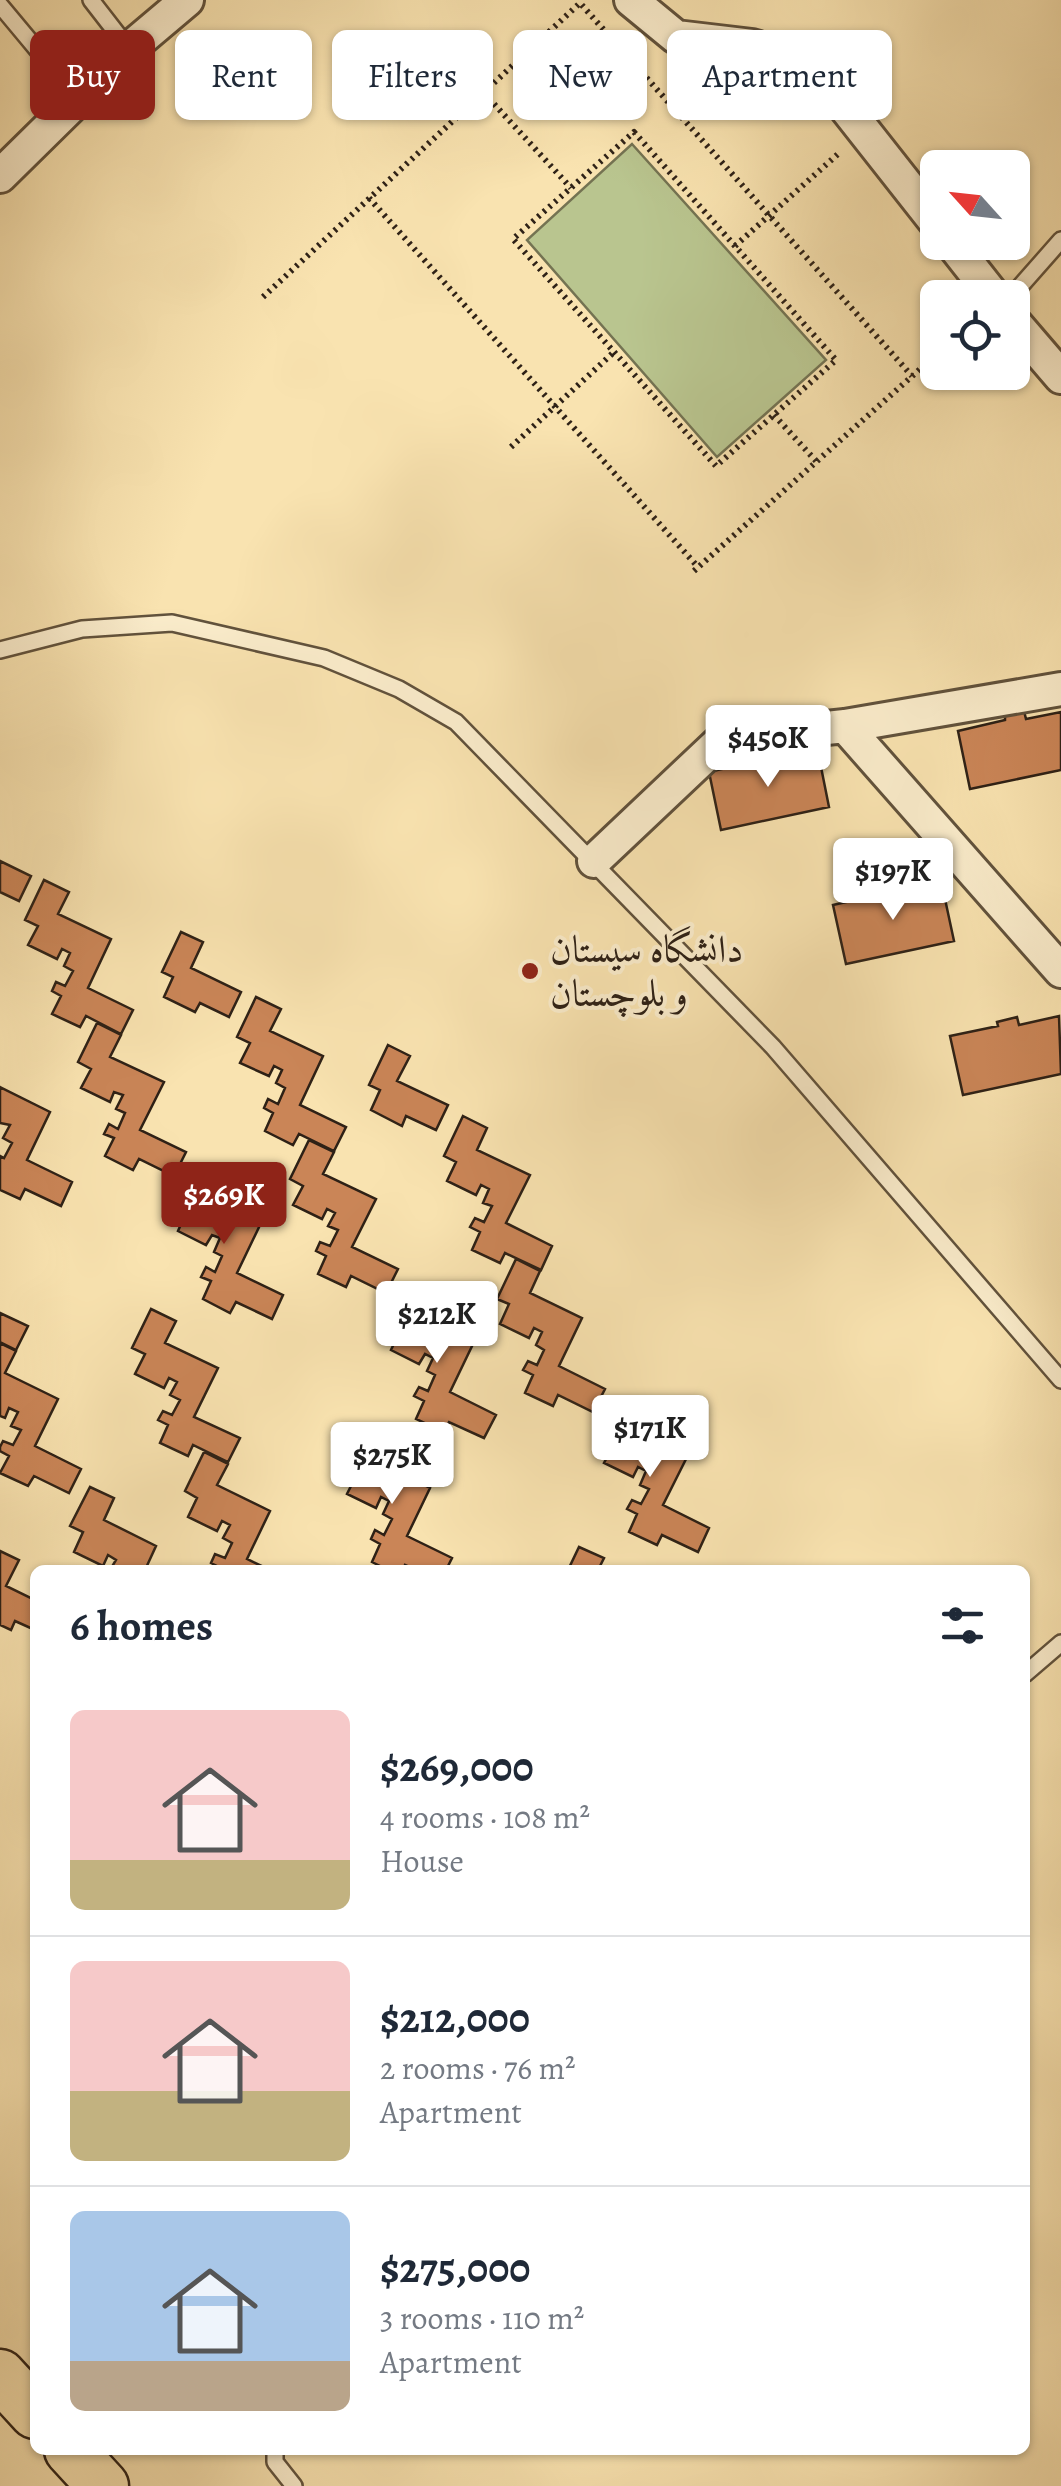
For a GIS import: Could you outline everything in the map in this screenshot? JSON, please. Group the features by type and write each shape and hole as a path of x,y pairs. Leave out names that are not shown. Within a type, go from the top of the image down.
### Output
{"main road":[{"path":"0,2375 30,2408"},
{"path":"75,2455 103,2486"}],"street":[{"path":"151,30 187,0"},
{"path":"631,0 676,37 752,46 812,65 920,202"},
{"path":"0,176 59,120"},
{"path":"965,260 980,280"},
{"path":"1030,341 1061,377"},
{"path":"594,862 723,739 845,726 1061,689"},
{"path":"845,726 1061,970"}],"lane":[{"path":"91,0 114,30"},
{"path":"0,5 30,41"},
{"path":"1026,280 1061,240"},
{"path":"0,650 82,629 172,623 324,658 399,689 456,722 773,1047 1061,1380"},
{"path":"1030,1670 1061,1644"},
{"path":"275,2455 275,2462 294,2486"}],"path":[{"path":"493,85 580,4 912,376"},
{"path":"493,103 571,188"},
{"path":"262,296 455,120"},
{"path":"735,246 864,131"},
{"path":"634,132 836,360 716,466 514,239 571,188 634,132"},
{"path":"370,198 696,569 920,369"},
{"path":"511,447 614,352"},
{"path":"774,415 816,461"}],"green space":[{"path":"632,144 826,360 717,457 527,240"}],"building":[{"path":"1024,711 1026,719 1061,712 1061,770 970,789 958,731 1005,720 1005,716"},
{"path":"818,752 829,807 721,830 709,772 775,753 777,760"},
{"path":"0,861 31,876 19,901 0,892"},
{"path":"44,880 69,892 58,914 111,939 88,988 133,1010 121,1034 86,1016 80,1027 52,1014 61,996 52,991 56,982 65,986 73,971 64,966 70,953 62,949 57,959 28,945 38,926 25,920"},
{"path":"942,885 954,941 846,964 833,905 900,886 902,894"},
{"path":"181,932 203,942 191,968 241,992 229,1017 200,1003 195,1012 164,997 173,977 162,972"},
{"path":"256,997 281,1009 270,1031 323,1056 300,1105 346,1127 334,1151 299,1134 293,1145 265,1131 273,1113 264,1108 268,1099 278,1104 285,1088 276,1083 282,1070 274,1066 269,1076 240,1063 250,1043 237,1037"},
{"path":"1059,1016 1061,1074 963,1095 950,1036 998,1026 997,1022 1017,1017 1019,1025"},
{"path":"97,1023 121,1035 110,1057 164,1082 140,1130 186,1152 174,1176 139,1159 133,1170 105,1156 114,1138 104,1134 109,1124 118,1129 125,1113 116,1109 123,1095 114,1092 110,1102 81,1088 91,1069 78,1062"},
{"path":"388,1045 410,1056 397,1081 448,1105 436,1130 406,1116 402,1126 371,1110 380,1090 369,1085"},
{"path":"0,1087 50,1112 27,1160 72,1182 61,1206 25,1189 20,1199 0,1190 0,1156 4,1158 12,1143 3,1138 10,1125 0,1123"},
{"path":"463,1116 487,1128 477,1150 530,1175 506,1223 552,1246 541,1270 505,1253 500,1263 472,1250 480,1232 470,1227 475,1218 484,1222 492,1206 483,1203 489,1189 481,1185 476,1195 447,1181 456,1162 444,1156"},
{"path":"309,1140 334,1152 323,1174 376,1199 352,1247 398,1269 386,1293 351,1276 346,1287 318,1274 326,1256 316,1251 320,1242 330,1246 338,1230 328,1226 335,1213 327,1209 322,1219 293,1205 303,1186 290,1179"},
{"path":"194,1166 218,1178 208,1200 260,1225 237,1273 283,1295 272,1319 236,1302 230,1313 203,1299 211,1281 201,1277 206,1267 215,1272 222,1256 214,1252 220,1238 212,1235 206,1245 178,1231 187,1211 175,1205"},
{"path":"516,1259 540,1271 530,1293 582,1318 559,1366 605,1389 593,1412 558,1395 553,1406 525,1393 533,1375 523,1370 528,1361 537,1365 544,1350 536,1345 542,1332 534,1328 529,1338 500,1324 509,1304 497,1299"},
{"path":"407,1285 431,1297 421,1318 473,1344 450,1392 496,1415 484,1438 449,1422 443,1432 416,1419 424,1401 414,1396 419,1387 428,1391 435,1375 427,1371 433,1358 425,1354 419,1364 391,1350 400,1331 388,1325"},
{"path":"151,1309 176,1321 165,1343 218,1368 194,1417 240,1438 228,1462 193,1445 188,1456 160,1443 168,1425 158,1420 163,1411 172,1415 180,1400 170,1395 177,1382 169,1378 164,1388 135,1374 145,1354 132,1348"},
{"path":"0,1313 28,1326 16,1350 0,1342"},
{"path":"0,1343 16,1351 5,1373 58,1399 35,1446 81,1469 69,1493 34,1476 28,1486 0,1473 9,1456 0,1447 3,1441 13,1445 21,1430 11,1426 18,1412 9,1408 5,1418 0,1416"},
{"path":"620,1399 644,1410 634,1432 687,1457 663,1505 709,1528 698,1552 662,1535 657,1545 629,1532 637,1514 627,1509 632,1500 641,1504 649,1489 640,1485 646,1471 638,1467 633,1477 604,1463 614,1444 601,1438"},
{"path":"363,1428 388,1440 377,1462 430,1488 407,1536 452,1558 448,1565 372,1562 380,1544 371,1539 375,1530 384,1535 392,1519 383,1514 389,1501 381,1497 376,1508 347,1494 357,1474 344,1468"},
{"path":"204,1452 228,1464 217,1485 270,1511 247,1559 260,1565 211,1563 215,1554 225,1558 232,1543 223,1538 230,1525 222,1521 217,1531 188,1517 197,1498 185,1491"},
{"path":"90,1487 114,1498 104,1520 156,1546 147,1565 113,1565 116,1560 108,1555 101,1565 74,1552 83,1532 70,1526"},
{"path":"579,1547 604,1558 600,1565 570,1565"},
{"path":"0,1551 19,1560 6,1586 30,1598 30,1628 15,1621 11,1630 0,1625"}],"place":[{"name":"دانشگاه سیستان و بلوچستان","path":"530,971"}]}
